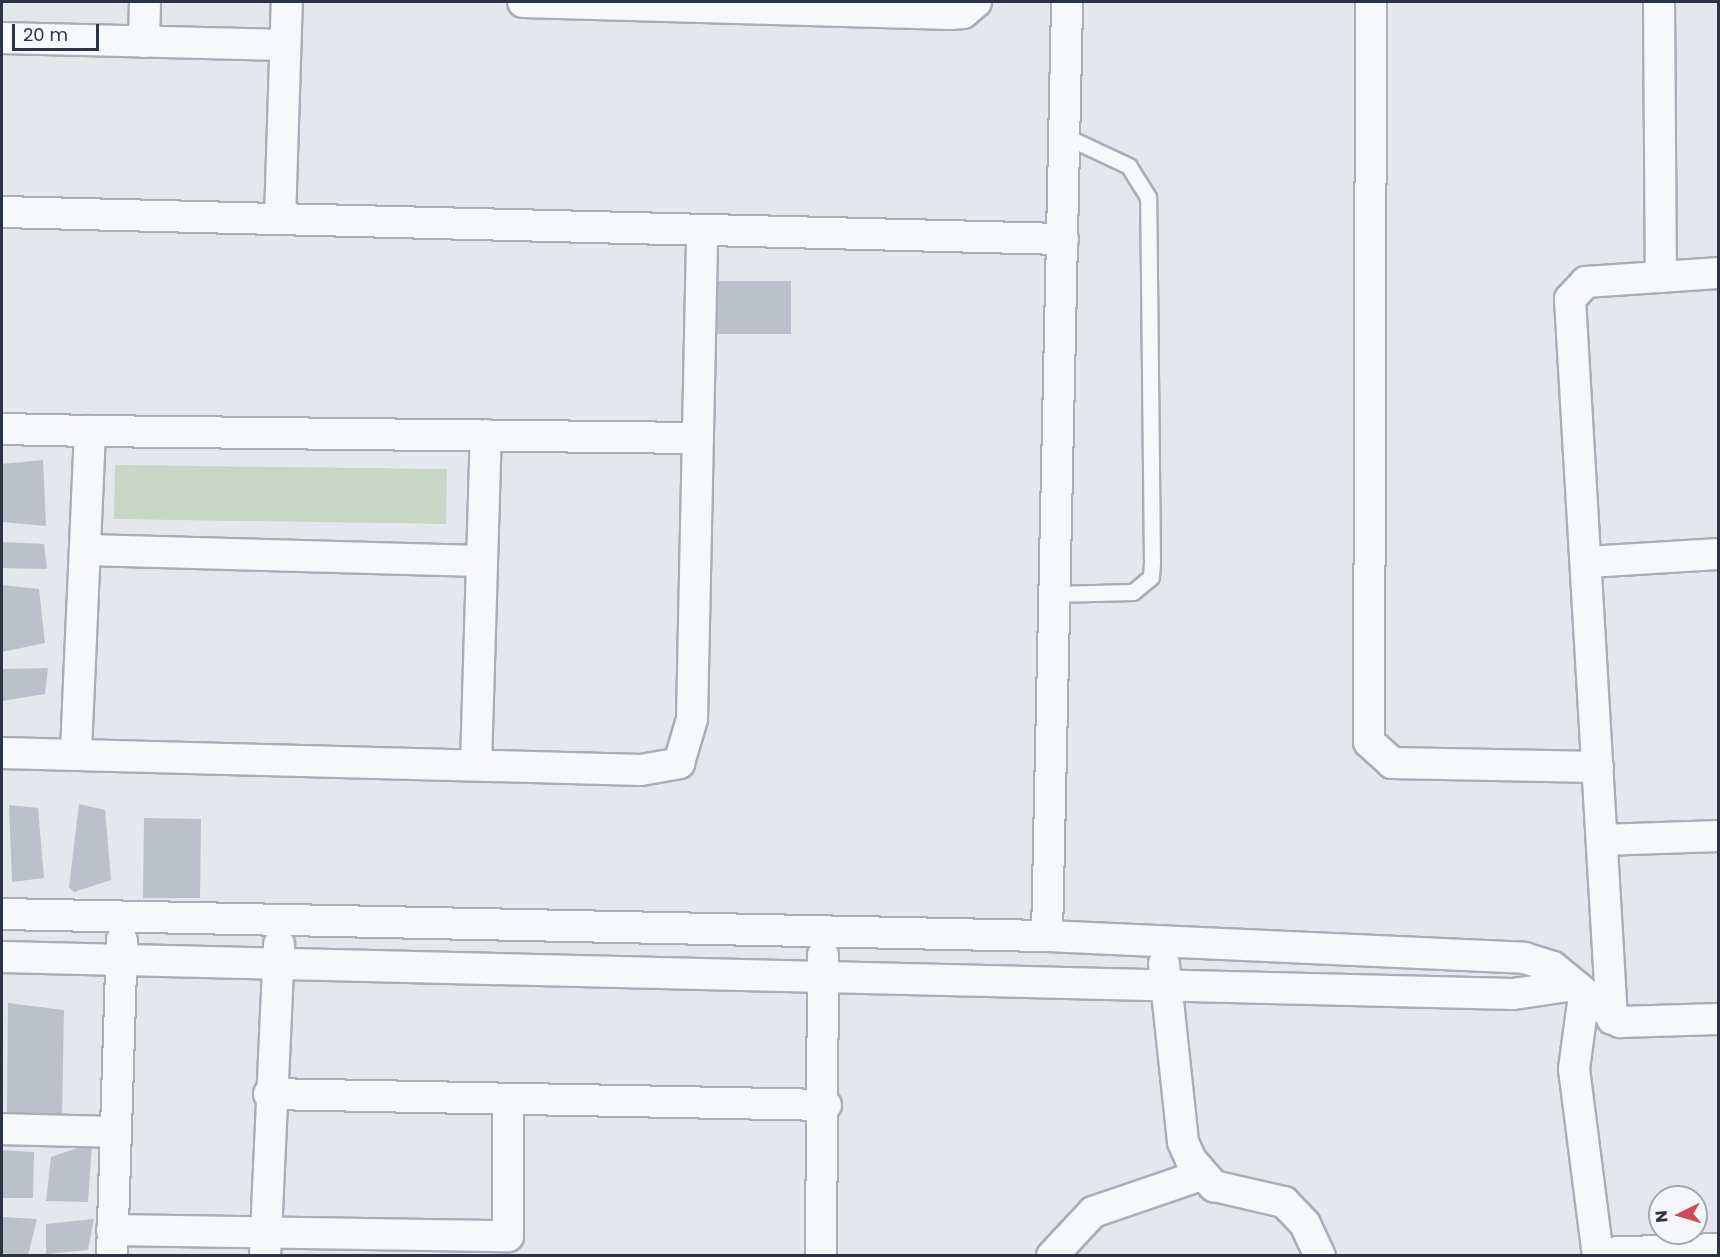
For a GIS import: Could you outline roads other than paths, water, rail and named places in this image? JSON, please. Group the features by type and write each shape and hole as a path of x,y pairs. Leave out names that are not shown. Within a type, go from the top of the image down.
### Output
{"street":[{"path":"144,42 145,2"},
{"path":"280,219 287,2"},
{"path":"524,2 693,2 951,14 963,13 976,2"},
{"path":"1047,936 1067,2"},
{"path":"1371,2 1370,742 1392,763 1598,766"},
{"path":"1659,2 1661,278"},
{"path":"2,38 285,45"},
{"path":"2,212 1063,239"},
{"path":"2,753 641,770 679,764 692,719 702,230"},
{"path":"1612,1018 1570,299 1586,282 1719,273"},
{"path":"2,429 698,438"},
{"path":"76,755 90,431"},
{"path":"476,765 486,435"},
{"path":"85,550 482,561"},
{"path":"1587,562 1719,554"},
{"path":"1602,840 1719,836"},
{"path":"2,914 123,919 280,920 823,934 1047,936 1524,958 1553,967 1612,1018 1626,1024 1719,1019"},
{"path":"123,919 112,1243 508,1246 508,1099"},
{"path":"265,1245 269,1094 280,920"},
{"path":"821,1256 826,1105 823,934"},
{"path":"1163,941 1165,983 1183,1142 1201,1175 1228,1191 1284,1202 1305,1224 1320,1256"},
{"path":"2,957 1165,983 1513,994 1579,990"},
{"path":"1579,990 1574,1069 1598,1254 1719,1249"},
{"path":"269,1094 826,1105"},
{"path":"2,1129 116,1132"},
{"path":"1052,1256 1093,1212 1201,1175"}],"lane":[{"path":"1055,594 1133,591 1151,577 1152,563 1148,197 1129,166 1065,136"}]}
